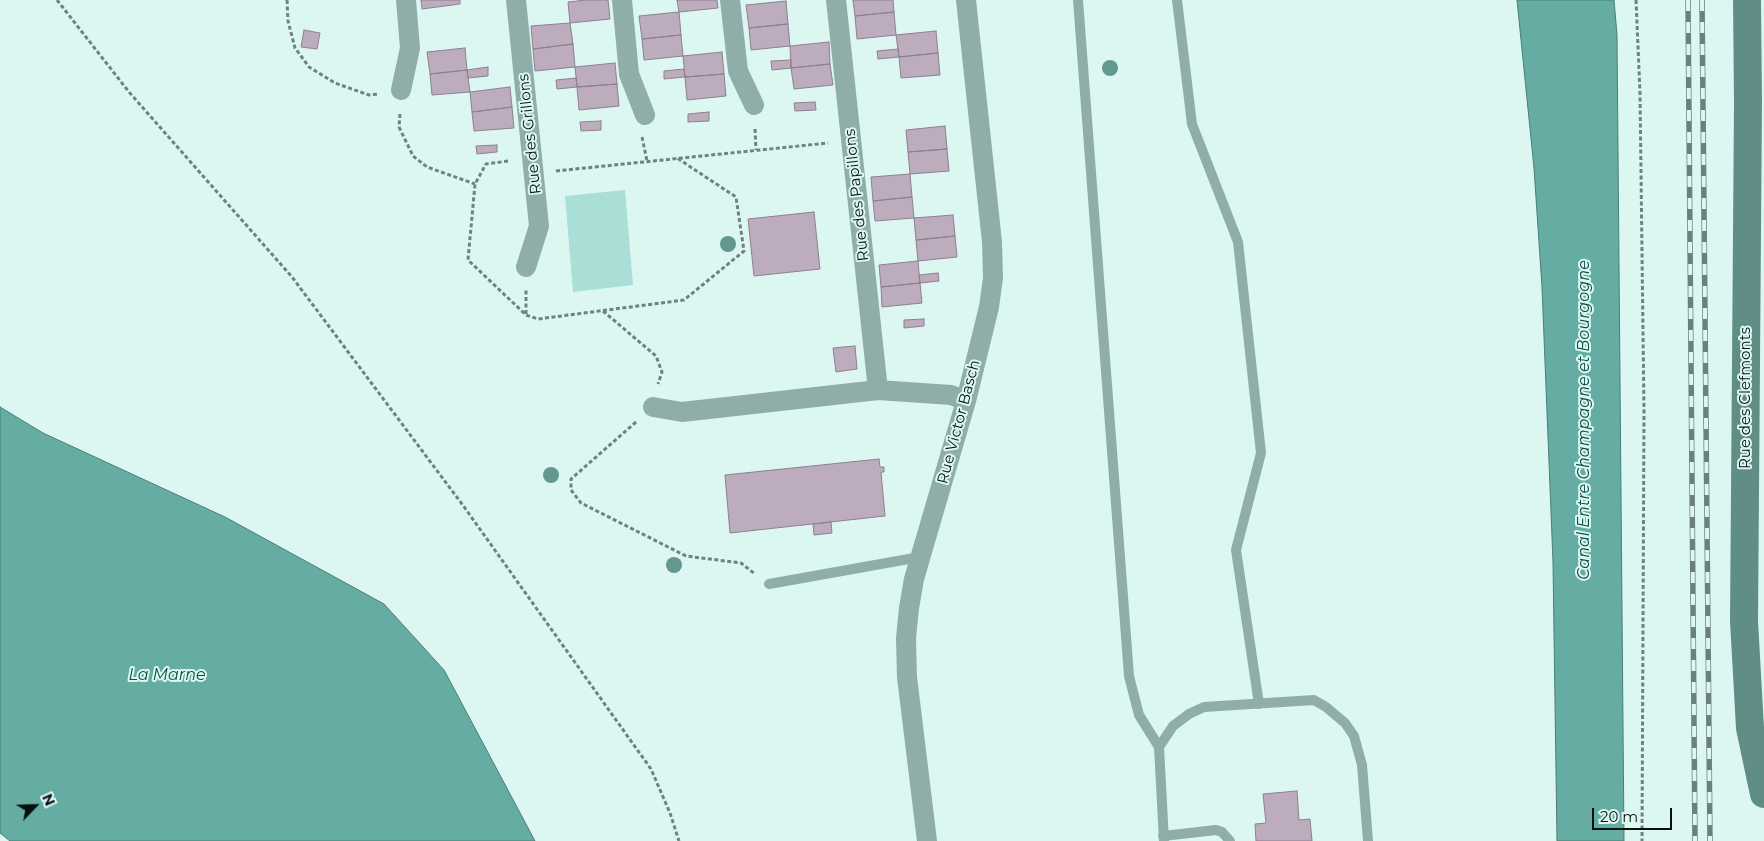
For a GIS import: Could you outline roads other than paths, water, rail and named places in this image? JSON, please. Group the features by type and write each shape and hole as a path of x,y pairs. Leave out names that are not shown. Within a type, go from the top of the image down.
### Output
{"street":[{"path":"401,90 410,48 406,0"},
{"name":"Rue des Grillons","path":"516,0 539,226 526,267"},
{"path":"622,0 629,74 645,115"},
{"path":"730,0 738,71 754,105"},
{"name":"Rue des Papillons","path":"836,0 878,390"},
{"name":"Rue Victor Basch","path":"927,841 907,677 906,638 909,608 920,557 966,401 989,306 993,278 992,242 966,0"},
{"name":"Rue des Clefmonts","path":"1747,0 1744,621 1750,728 1764,794"},
{"path":"652,407 682,412 878,390 951,395 966,401"}],"lane":[{"path":"1078,0 1129,676 1139,715 1159,746 1164,838 1216,830 1222,832 1230,841"},
{"path":"1176,0 1192,124 1238,242 1261,453 1236,550 1258,704"},
{"path":"769,584 920,557"},
{"path":"1159,746 1173,726 1189,714 1204,707 1314,700 1326,706 1345,723 1354,736 1362,765 1368,841"}],"water":[{"name":"Canal Entre Champagne et Bourgogne","path":"1517,0 1614,0 1617,35 1624,841 1557,841 1553,562 1542,287 1534,168"},
{"name":"La Marne","path":"0,407 43,433 225,517 384,604 444,670 535,841 10,841 0,833"}],"railway":[{"path":"1688,0 1695,841"},
{"path":"1702,0 1710,841"}]}
